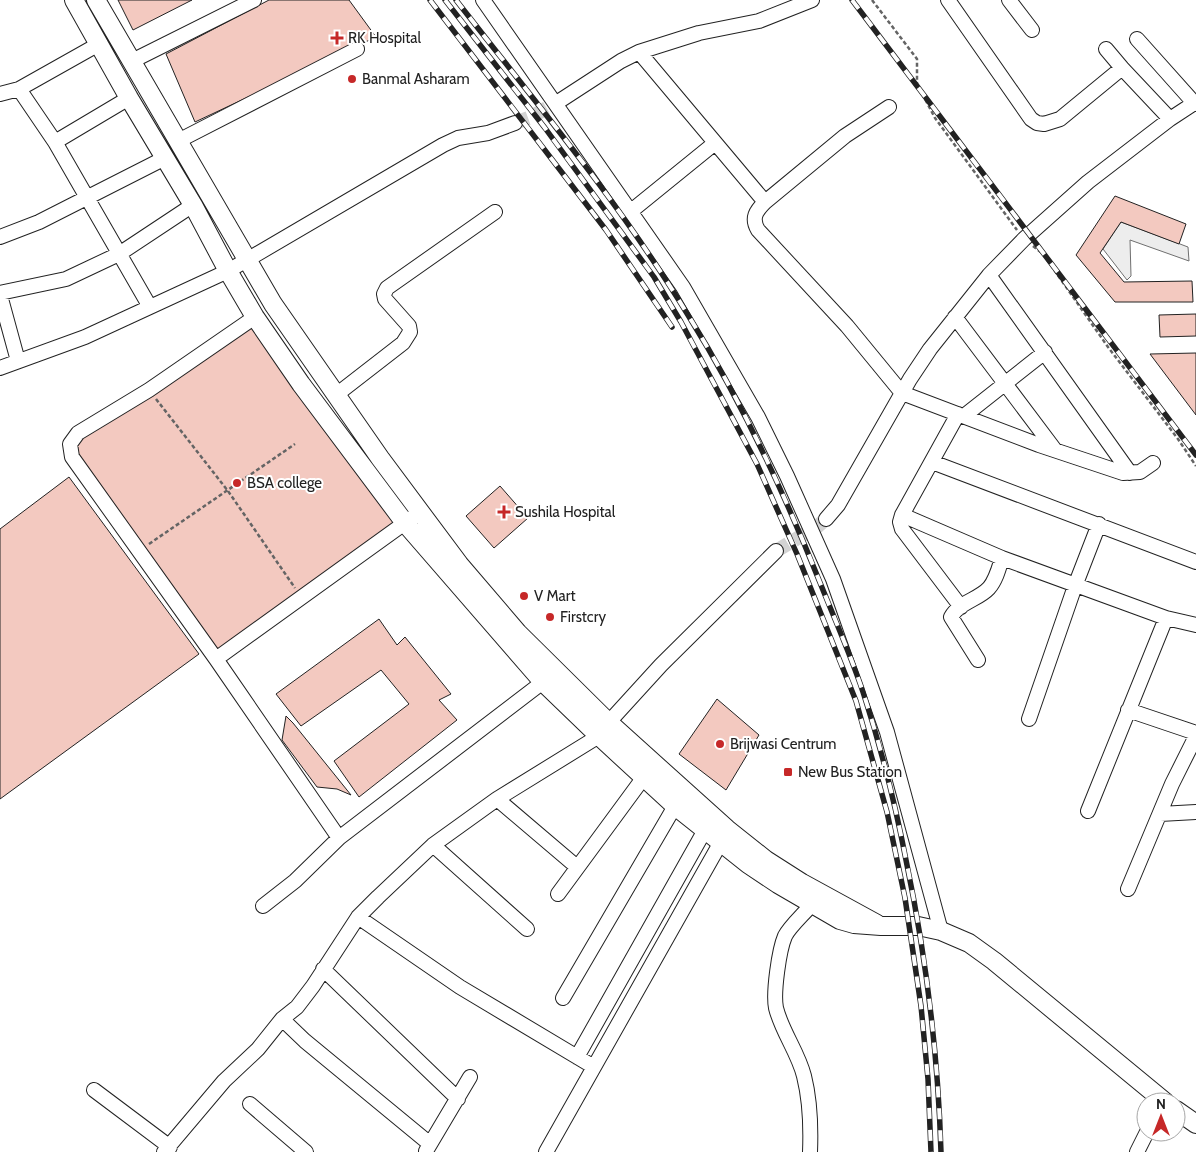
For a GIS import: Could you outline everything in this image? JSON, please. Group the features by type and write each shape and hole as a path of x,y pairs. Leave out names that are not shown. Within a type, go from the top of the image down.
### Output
{"main road":[{"path":"74,0 129,98 193,205 228,270 301,384 405,523 543,682 604,729 725,837 748,864 840,920 854,924 918,926 941,931 969,943 994,961 1152,1092"},
{"path":"96,0 246,261 273,304 336,395 459,564 644,777 675,806 706,830 725,837 802,883 881,926"}],"street":[{"path":"132,62 254,0"},
{"path":"483,0 682,287 758,417 787,476 833,579 887,732 941,931"},
{"path":"560,100 621,61 639,52 699,32 759,21 812,0"},
{"path":"948,0 1031,119 1037,122 1044,124 1060,119 1122,68"},
{"path":"1009,0 1032,30"},
{"path":"826,519 838,505 902,393 930,349 989,275 1024,239 1088,182 1170,119 1195,103 1137,39"},
{"path":"0,94 19,89 99,44"},
{"path":"1106,49 1170,119"},
{"path":"178,141 357,50"},
{"path":"639,52 765,202"},
{"path":"19,89 55,142 150,308"},
{"path":"55,142 129,98"},
{"path":"889,107 845,136 765,202 756,211 754,218 758,230 847,326 902,393 1122,473 1140,472 1153,463"},
{"path":"0,368 85,337 150,308 246,261 436,149 458,138 488,133 514,123"},
{"path":"630,212 714,142"},
{"path":"0,237 39,222 165,158"},
{"path":"18,361 0,294 66,279 119,254 193,205"},
{"path":"336,395 408,338 409,326 385,299 384,294 387,288 495,212"},
{"path":"989,275 1130,473"},
{"path":"256,316 148,390 78,433 70,444 72,457 140,550 339,838"},
{"path":"955,317 1055,450"},
{"path":"961,607 902,529 900,522 902,515 961,415 1005,384 1045,352"},
{"path":"932,462 1196,562"},
{"path":"216,659 420,512"},
{"path":"902,515 1002,558 1076,586 1166,618 1196,625"},
{"path":"1029,719 1099,524"},
{"path":"94,1090 167,1149 224,1082 258,1049 282,1019 308,993 358,917 433,845 497,799 604,729 661,665 776,551"},
{"path":"978,660 951,616 988,589 994,582 1002,558"},
{"path":"1088,811 1166,618"},
{"path":"263,906 295,881 339,838 543,682"},
{"path":"1128,710 1196,734 1128,889"},
{"path":"558,894 644,777"},
{"path":"497,799 577,866"},
{"path":"563,998 675,806"},
{"path":"1160,814 1196,812"},
{"path":"578,1057 706,830"},
{"path":"546,1152 725,837"},
{"path":"433,845 527,929"},
{"path":"810,1152 811,1128 804,1077 776,1007 776,982 781,950 786,935 812,904"},
{"path":"358,917 460,987 594,1067"},
{"path":"324,968 458,1099"},
{"path":"282,1019 428,1148 470,1077"},
{"path":"250,1104 306,1152"}],"path":[{"path":"872,0 916,59 916,84 935,118 1024,239 1043,254 1108,347 1178,439 1196,466"},
{"path":"148,390 228,491 301,597"},
{"path":"140,550 295,444"}],"shaded area":[{"path":"1121,222 1188,247 1189,261 1130,240 1131,276 1127,280 1103,249"}],"building":[{"path":"118,0 192,0 133,30"},
{"path":"269,0 349,0 376,37 195,122 166,54"},
{"path":"1115,196 1186,224 1179,244 1121,222 1100,253 1124,282 1192,281 1193,302 1115,302 1076,255"},
{"path":"1196,314 1196,336 1160,337 1159,315"},
{"name":"BSA college","path":"255,317 405,523 216,659 70,444"},
{"path":"1196,353 1196,415 1150,354"},
{"path":"69,477 199,654 0,799 0,529"},
{"path":"500,486 528,518 494,548 466,516"},
{"path":"379,619 397,645 405,637 451,694 439,700 457,720 359,797 334,761 409,704 381,670 301,726 276,694"},
{"name":"Brijwasi Centrum","path":"717,699 759,735 726,790 679,754"},
{"path":"286,716 351,795 337,789 317,787 282,740"}],"tunnel":[{"path":"515,123 531,117 561,100"},
{"path":"776,551 818,526 826,519"}],"railway":[{"path":"430,0 606,230 672,327"},
{"path":"445,0 545,128 654,277 681,322 757,464 797,554 856,701 887,812 905,898 921,1006 928,1079 931,1152"},
{"path":"456,0 606,193 662,274 707,347 744,413 777,481 807,550 863,692 882,754 897,817 913,896 930,1005 937,1078 941,1152"},
{"path":"852,0 1196,455"}],"place":[{"name":"RK Hospital","path":"337,38"},
{"name":"Banmal Asharam","path":"352,79"},
{"name":"BSA college","path":"237,483"},
{"name":"Sushila Hospital","path":"504,512"},
{"name":"V Mart","path":"524,596"},
{"name":"Firstcry","path":"550,617"},
{"name":"Brijwasi Centrum","path":"720,744"},
{"name":"New Bus Station","path":"788,772"}]}
